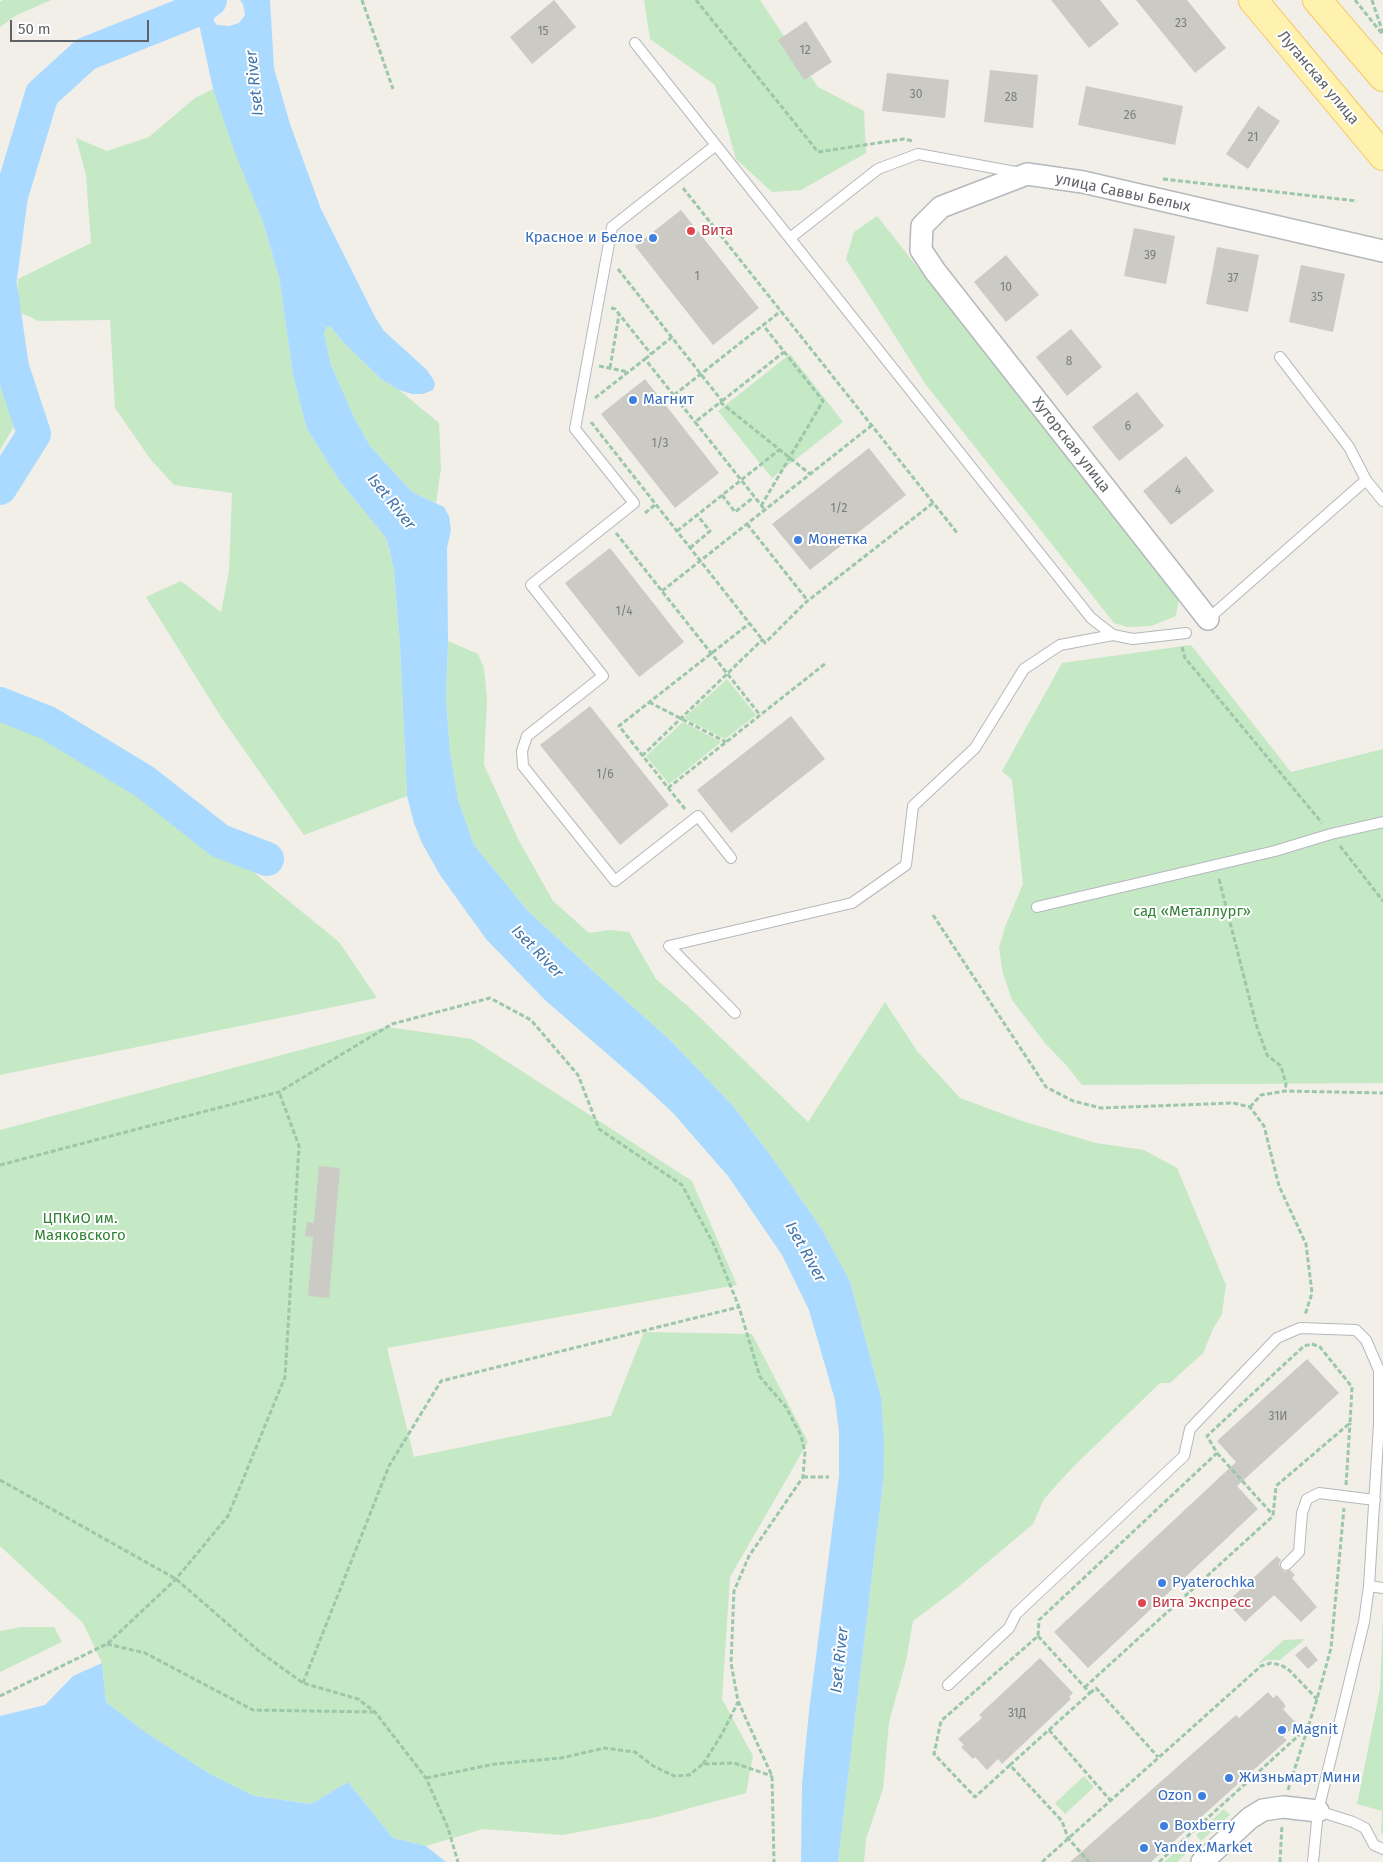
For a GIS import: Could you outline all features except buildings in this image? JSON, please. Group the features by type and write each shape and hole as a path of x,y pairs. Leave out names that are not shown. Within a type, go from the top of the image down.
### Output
{"main road":[{"name":"Луганская улица","path":"1253,0 1383,156"},
{"path":"1318,0 1383,77"},
{"path":"1327,0 1339,25"}],"street":[{"name":"улица Саввы Белых","path":"935,270 921,250 922,226 941,207 1026,174 1083,182 1383,251"},
{"name":"Хуторская улица","path":"935,270 1208,619"},
{"path":"1202,1862 1250,1818 1263,1810 1283,1807 1318,1811"}],"lane":[{"path":"635,44 1091,618 1113,635"},
{"path":"716,145 612,227 575,429 634,503 531,585 603,676 527,736 522,751 523,766 615,881 698,816 731,858"},
{"path":"790,238 878,169 918,154 1026,174"},
{"path":"1280,357 1349,447 1366,480 1383,501"},
{"path":"1208,619 1366,480"},
{"path":"735,1012 670,946 852,903 906,865 913,806 975,748 1024,669 1060,645 1113,635 1133,639 1186,633"},
{"path":"1037,907 1275,851 1331,834 1383,822"},
{"path":"948,1684 1009,1628 1016,1614 1184,1456 1190,1429 1277,1338 1300,1328 1356,1330 1366,1340 1380,1370 1375,1500 1369,1586 1364,1622 1318,1811 1313,1862"},
{"path":"1286,1565 1299,1552 1302,1513 1307,1499 1319,1493 1375,1500"},
{"path":"1369,1586 1383,1588"},
{"path":"1318,1811 1353,1822 1365,1828 1374,1845 1383,1849"}],"path":[{"path":"362,0 393,89"},
{"path":"696,0 818,152 904,139 914,141"},
{"path":"1354,0 1383,35"},
{"path":"1372,0 1383,35"},
{"path":"675,178 958,534"},
{"path":"1159,178 1357,201"},
{"path":"607,255 721,402 810,474"},
{"path":"598,305 616,309 651,354"},
{"path":"674,395 781,311"},
{"path":"610,368 620,315"},
{"path":"761,506 822,401 763,325"},
{"path":"672,337 580,408 766,643 808,601 933,503"},
{"path":"695,422 784,352"},
{"path":"645,358 765,510"},
{"path":"587,364 628,372"},
{"path":"662,592 872,426"},
{"path":"677,531 779,450"},
{"path":"722,495 735,512 754,497"},
{"path":"690,548 710,531 697,515"},
{"path":"608,524 760,715"},
{"path":"747,524 808,601"},
{"path":"693,820 619,726 750,623"},
{"path":"1186,633 1182,646 1185,658 1331,834 1383,901"},
{"path":"642,756 762,639"},
{"path":"668,788 826,663"},
{"path":"649,702 726,742"},
{"path":"1215,865 1256,1024 1267,1055 1281,1066 1286,1084 1285,1091"},
{"path":"933,915 1046,1087 1073,1101 1101,1108 1233,1103 1250,1107 1264,1126 1279,1186 1306,1244 1312,1293 1300,1328"},
{"path":"0,1165 279,1092 392,1024 490,998 531,1020 578,1075 599,1129 682,1185 714,1245 739,1307 760,1377 786,1407 802,1436 805,1452 803,1477 749,1556 734,1590 731,1663 738,1701 772,1776 774,1862"},
{"path":"1250,1107 1261,1095 1285,1091 1383,1093"},
{"path":"0,1696 106,1644 176,1579 228,1516 285,1377 299,1146 279,1092"},
{"path":"303,1683 389,1466 441,1381 739,1307"},
{"path":"1273,1516 1217,1454 1207,1436 1304,1346 1312,1344 1320,1347 1352,1387 1350,1423 1331,1648 1318,1700 1283,1807 1280,1862"},
{"path":"1085,1687 1273,1516 1276,1486 1350,1423"},
{"path":"1158,1757 1096,1688 975,1797 934,1754 941,1721 1038,1636 1039,1620 1217,1454"},
{"path":"803,1477 829,1477"},
{"path":"0,1480 176,1579 260,1652 303,1683 358,1698 375,1712 426,1778 448,1828 458,1862"},
{"path":"1038,1636 1090,1693"},
{"path":"106,1644 145,1653 253,1710 375,1712"},
{"path":"1042,1862 1261,1666 1271,1663 1281,1665 1289,1670 1318,1700"},
{"path":"426,1778 495,1764 561,1758 605,1748 635,1752 653,1766 674,1776 689,1775 703,1764 722,1734 738,1701"},
{"path":"1159,1862 1309,1727"},
{"path":"1049,1730 1110,1800"},
{"path":"703,1764 734,1763 772,1776"},
{"path":"1010,1765 1062,1821 1068,1838 1089,1862"}],"green space":[{"path":"3,0 51,0 17,15 0,27 0,2"},
{"path":"644,0 760,0 818,87 864,111 866,153 801,190 772,192 736,159 715,85 650,39"},
{"path":"213,89 263,222 279,277 293,375 307,429 339,480 386,538 394,571 400,645 407,796 304,835 221,717 146,597 181,581 221,612 229,571 232,493 174,485 151,460 115,408 110,320 39,321 16,311 18,279 91,243 86,175 76,138 107,151 149,137 195,98"},
{"path":"877,216 1179,598 1176,616 1151,626 1127,627 1114,623 926,385 846,259 854,232"},
{"path":"326,326 330,326 343,342 381,379 399,390 439,423 441,468 436,503 412,492 370,446 354,417 331,365 324,333"},
{"path":"790,354 843,422 772,478 718,411"},
{"path":"0,386 16,423 0,450"},
{"path":"448,641 478,654 484,668 487,698 484,765 518,839 553,901 589,933 610,930 629,932 656,979 690,1008 808,1122 885,1002 917,1051 960,1098 1019,1120 1096,1143 1144,1150 1177,1168 1226,1285 1222,1314 1213,1329 1203,1353 1170,1383 1160,1383 1073,1467 1044,1499 1033,1524 957,1588 913,1621 906,1661 889,1722 883,1789 866,1839 864,1862 838,1862 883,1483 881,1397 850,1281 821,1228 774,1160 734,1107 670,1040 528,911 474,845 458,800 450,751 446,699"},
{"name":"сад «Металлург»","path":"1191,645 1291,772 1383,749 1383,1083 1082,1085 1045,1043 1012,1000 1003,974 999,948 1005,927 1023,884 1012,780 1002,771 1062,663"},
{"path":"727,679 756,715 725,739 684,718"},
{"path":"0,713 12,725 81,737 150,795 185,833 252,871 339,942 377,998 0,1075"},
{"path":"683,722 721,742 669,784 646,756"},
{"name":"ЦПКиО им. Маяковского","path":"387,1027 472,1039 692,1181 737,1285 387,1348 414,1457 611,1416 644,1332 752,1334 808,1442 730,1577 722,1699 753,1756 746,1793 657,1817 563,1835 483,1829 426,1846 393,1838 348,1782 311,1804 254,1796 210,1774 145,1732 106,1702 102,1663 83,1623 0,1546 0,1130"},
{"path":"1383,1613 1383,1836 1381,1831 1382,1811 1357,1804 1380,1689"},
{"path":"21,1627 54,1627 62,1642 0,1672 0,1631"},
{"path":"1305,1639 1280,1660 1267,1660 1257,1664 1284,1640"},
{"path":"1084,1776 1094,1787 1065,1814 1055,1803"},
{"path":"1224,1809 1230,1815 1201,1841 1196,1835"},
{"path":"1183,1845 1189,1851 1177,1862 1164,1862"}],"water":[{"name":"Iset River","path":"195,0 221,0 214,11 214,21 217,25 229,26 239,23 245,15 243,4 240,0 270,0 274,68 290,124 321,209 375,317 384,331 427,370 435,384 433,390 423,394 412,394 399,390 381,379 343,342 330,326 326,327 324,333 331,365 354,417 370,446 412,492 444,507 449,516 451,530 447,548 448,641 446,699 450,751 458,800 474,845 528,911 670,1040 734,1107 774,1160 821,1228 850,1281 881,1397 884,1447 883,1483 838,1862 801,1862 802,1784 809,1711 839,1476 839,1432 835,1400 809,1310 782,1255 728,1176 673,1113 546,1001 486,939 440,875 422,843 414,823 407,796 400,645 394,571 386,538 339,480 307,429 293,375 279,277 263,222 234,150 213,89"},
{"path":"102,1663 106,1702 145,1732 210,1774 254,1796 311,1804 348,1782 393,1838 426,1846 446,1862 0,1862 0,1716 45,1705 73,1676"}],"waterway":[{"path":"0,278 11,196 42,94 86,54 196,10 210,0"},
{"path":"0,286 12,367 34,434 0,488"},
{"path":"0,704 48,723 145,782 220,841 267,859"}],"place":[{"name":"Вита","path":"691,231"},
{"name":"Красное и Белое","path":"653,238"},
{"name":"Магнит","path":"633,400"},
{"name":"Монетка","path":"798,540"},
{"name":"Pyaterochka","path":"1162,1583"},
{"name":"Вита Экспресс","path":"1142,1603"},
{"name":"Magnit","path":"1282,1730"},
{"name":"Жизньмарт Мини","path":"1229,1778"},
{"name":"Ozon","path":"1202,1796"},
{"name":"Boxberry","path":"1164,1826"},
{"name":"Yandex.Market","path":"1144,1848"}]}
